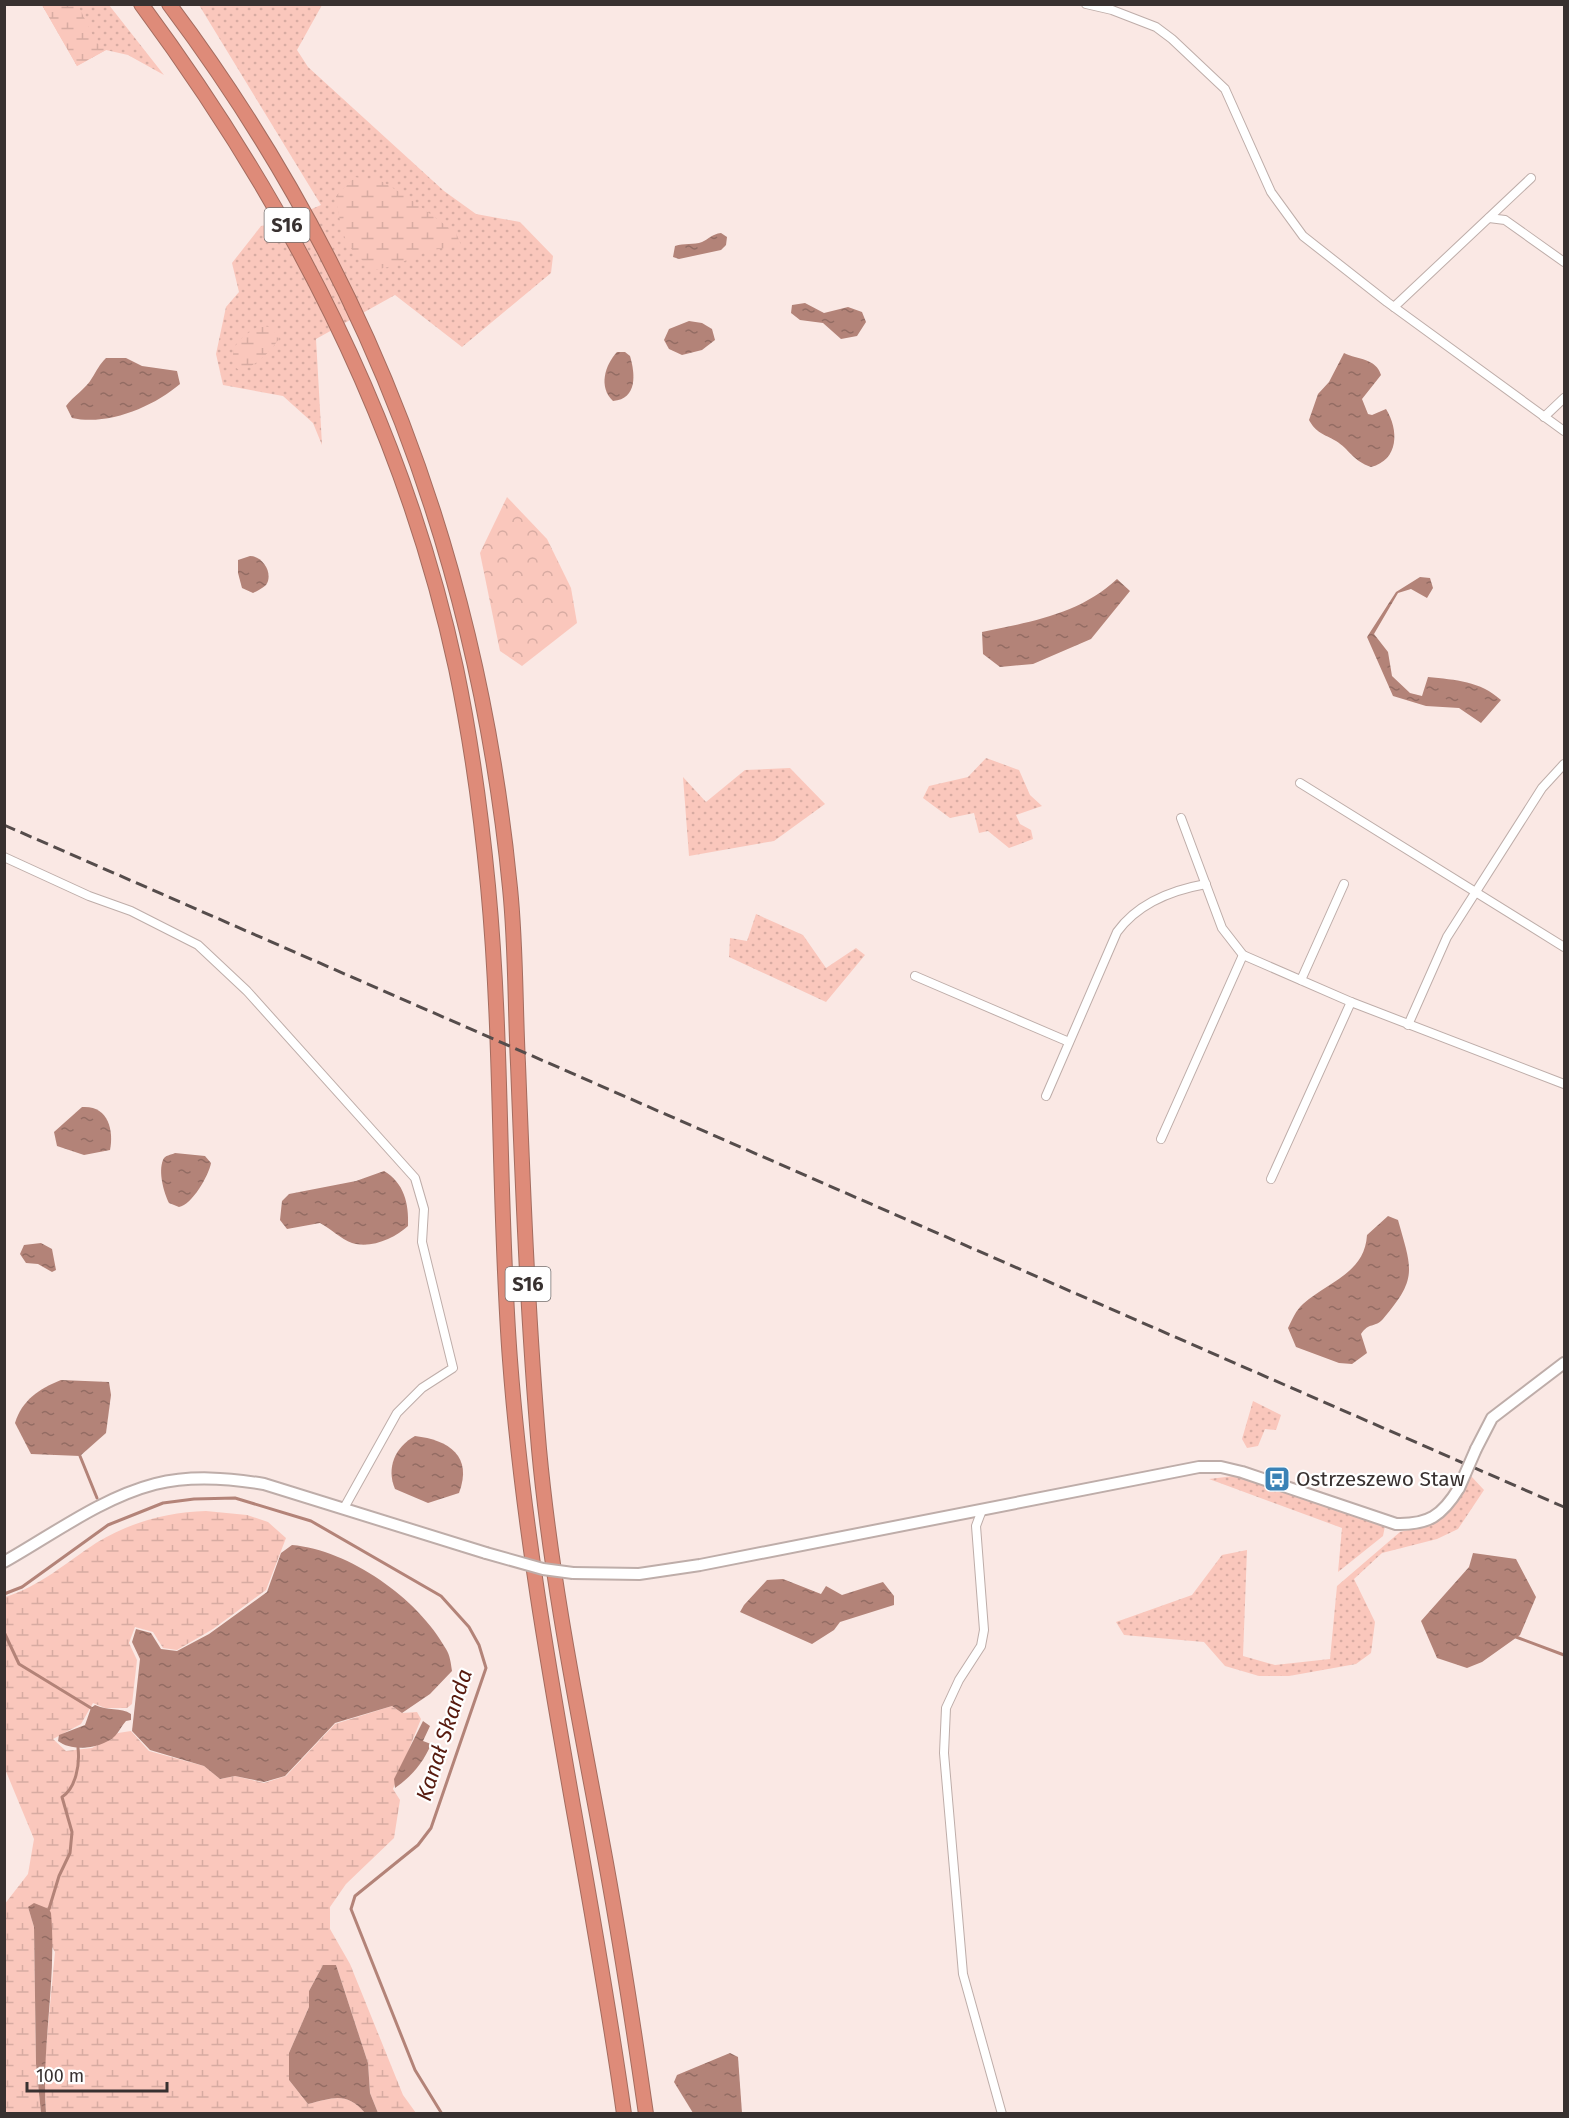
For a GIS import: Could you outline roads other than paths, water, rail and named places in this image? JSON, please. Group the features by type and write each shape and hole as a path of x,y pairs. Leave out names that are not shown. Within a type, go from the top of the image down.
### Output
{"highway":[{"name":"S16","path":"141,4 228,128 289,229 360,372 396,465 430,567 456,666 474,764 494,965 510,1362 521,1460 558,1728 606,1990 624,2114"},
{"name":"S16","path":"169,4 228,86 268,147 348,295 383,373 433,506 476,663 504,832 515,971 525,1248 541,1463 577,1711 618,1929 646,2114"}],"street":[{"path":"1086,4 1112,10 1156,27 1172,39 1225,89 1271,192 1303,236 1394,307 1564,431"},
{"path":"1394,307 1532,178"},
{"path":"1489,218 1505,220 1564,262"},
{"path":"1544,417 1564,398"},
{"path":"1408,1025 1447,937 1542,788 1564,764"},
{"path":"1300,783 1373,826 1564,948"},
{"path":"1181,818 1222,928 1243,955 1408,1025 1520,1065 1564,1084"},
{"path":"4,857 89,896 130,911 198,945 248,991 415,1178 424,1209 422,1242 453,1368 422,1388 397,1413 344,1508"},
{"path":"1046,1096 1117,932 1130,915 1181,888 1206,884"},
{"path":"1301,981 1344,884"},
{"path":"1161,1139 1243,955"},
{"path":"915,976 1069,1042"},
{"path":"1272,1179 1351,1002"},
{"path":"4,1562 107,1503 155,1484 196,1478 229,1478 264,1484 486,1553 543,1569 573,1573 649,1573 1199,1467 1221,1467 1395,1524 1416,1525 1441,1512 1459,1488 1484,1431 1498,1412 1564,1363"},
{"path":"982,1510 976,1526 984,1630 981,1646 959,1680 946,1708 944,1753 963,1974 1002,2114"}],"water":[{"path":"721,233 727,237 726,245 721,250 679,259 673,257 675,246 699,243"},
{"path":"805,303 824,313 848,307 862,312 866,322 857,336 841,339 823,323 800,320 791,313 792,305"},
{"path":"689,321 702,323 712,329 715,340 702,350 682,355 669,349 664,340 669,329"},
{"path":"617,352 625,352 630,356 633,384 627,396 613,401 606,389 605,376 609,363"},
{"path":"1344,353 1371,362 1379,369 1381,375 1362,399 1368,414 1372,415 1386,409 1393,426 1394,443 1387,458 1371,467 1360,462 1340,444 1317,431 1309,420 1318,394 1329,382"},
{"path":"106,358 126,358 142,366 177,371 180,384 157,400 129,413 100,419 72,418 66,406 89,382"},
{"path":"250,556 262,562 269,575 266,585 253,593 242,588 238,573 238,560"},
{"path":"1420,577 1430,578 1433,588 1427,598 1411,589 1398,593 1374,634 1388,652 1392,676 1410,693 1422,696 1428,677 1476,685 1501,700 1481,723 1459,708 1426,706 1393,696 1367,637 1396,592"},
{"path":"1117,579 1130,591 1091,639 1033,664 1000,667 983,654 982,632 1036,620 1071,609 1103,591"},
{"path":"82,1107 98,1110 107,1120 111,1135 110,1150 84,1155 57,1146 54,1132"},
{"path":"175,1153 205,1156 211,1163 199,1189 189,1201 179,1207 169,1203 161,1176 164,1158"},
{"path":"384,1171 401,1188 407,1209 408,1226 390,1238 367,1245 352,1243 320,1223 287,1229 280,1220 282,1201 289,1194 356,1181"},
{"path":"1388,1216 1398,1220 1409,1262 1409,1273 1402,1293 1383,1319 1361,1334 1367,1353 1352,1364 1339,1363 1296,1347 1288,1328 1298,1309 1352,1268 1360,1259 1365,1248 1367,1235"},
{"path":"41,1243 52,1249 56,1270 52,1272 38,1264 26,1263 20,1254 24,1245"},
{"path":"61,1380 109,1382 111,1395 106,1433 80,1456 31,1454 15,1423 18,1415 32,1396"},
{"path":"415,1436 438,1441 455,1452 463,1469 463,1480 459,1493 428,1503 395,1489 392,1481 394,1459 402,1446"},
{"path":"292,1545 336,1556 380,1580 400,1595 434,1630 447,1651 452,1671 430,1694 402,1713 392,1706 335,1723 285,1776 264,1782 235,1776 220,1779 204,1766 150,1750 132,1731 140,1659 132,1642 136,1629 151,1633 161,1649 177,1651 209,1634 267,1592 281,1553"},
{"path":"1473,1553 1516,1559 1536,1597 1520,1635 1482,1662 1467,1668 1437,1658 1421,1621 1469,1567"},
{"path":"783,1579 821,1594 826,1586 842,1595 883,1582 894,1596 894,1605 840,1622 834,1630 812,1644 740,1612 767,1580"},
{"path":"95,1705 127,1712 131,1714 131,1720 126,1721 116,1734 102,1744 78,1748 58,1741 59,1735 85,1725 91,1708"},
{"path":"423,1721 430,1726 423,1741 431,1744 416,1769 395,1788 394,1779"},
{"path":"34,1903 49,1909 51,1913 52,1963 45,2088 46,2113 41,2113 36,2064 34,1927 28,1907"},
{"path":"323,1965 336,1965 368,2063 370,2093 378,2113 365,2113 352,2101 339,2098 308,2104 289,2080 289,2053 309,2007 309,1991"},
{"path":"730,2053 738,2057 742,2113 693,2113 674,2082 677,2075"}],"waterway":[{"path":"80,1456 97,1498"},
{"name":"Kanał Skanda","path":"4,1594 22,1587 108,1525 163,1503 194,1499 235,1498 311,1521 441,1596 469,1627 479,1645 486,1668 431,1828 418,1845 355,1896 351,1909 415,2070 442,2114"},
{"path":"4,1632 19,1664 91,1708"},
{"path":"1516,1637 1564,1655"},
{"path":"49,1909 59,1876 70,1853 72,1832 62,1797 74,1782 78,1748"}],"railway":[{"path":"4,825 1564,1507"}],"place":[{"name":"Ostrzeszewo Staw","path":"1277,1479"}]}
